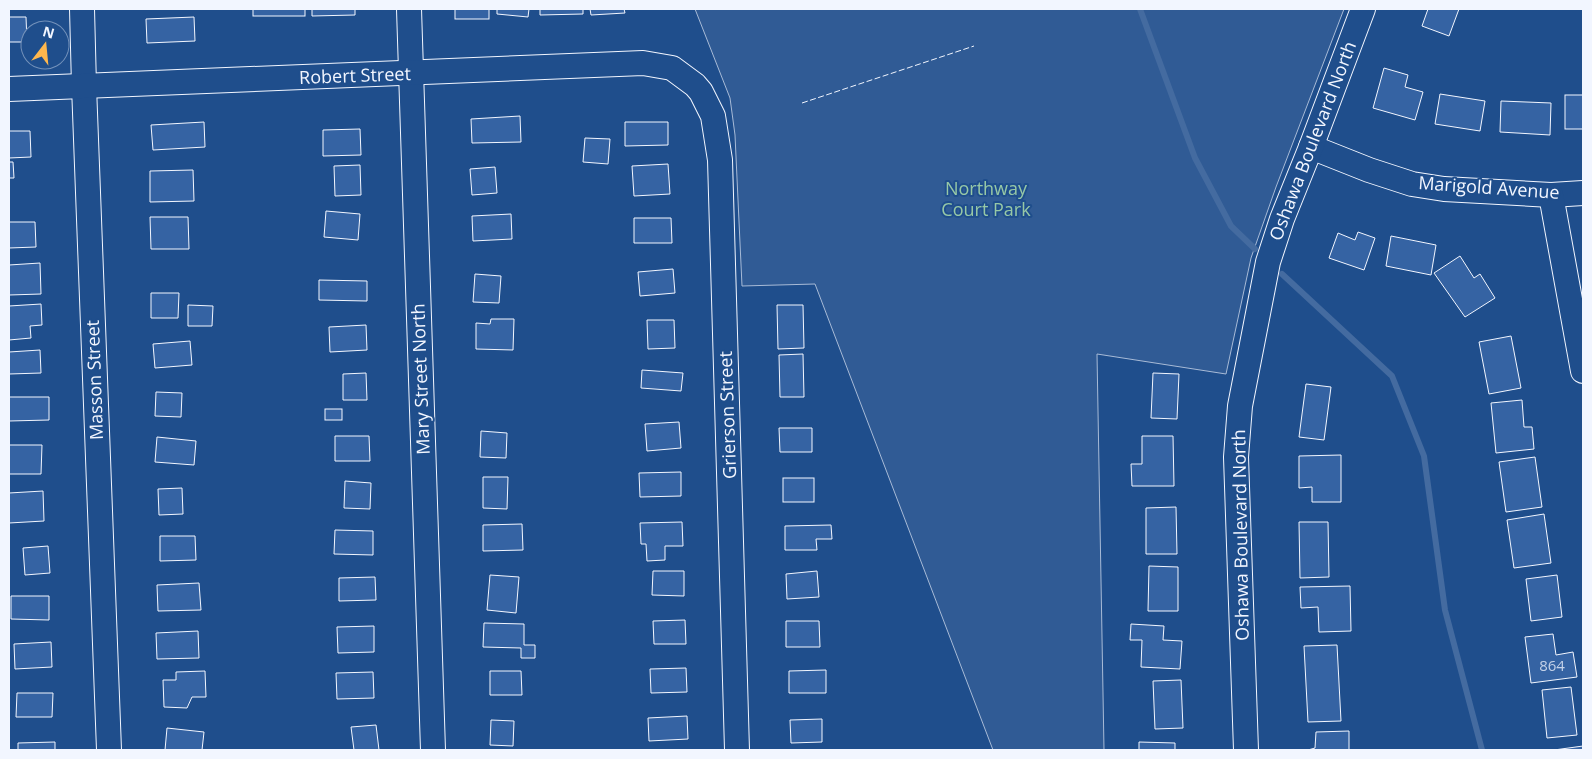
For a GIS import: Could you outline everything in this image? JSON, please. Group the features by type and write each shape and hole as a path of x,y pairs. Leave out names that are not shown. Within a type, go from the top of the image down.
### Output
{"street":[{"name":"Masson Street","path":"82,9 109,750"},
{"name":"Mary Street North","path":"409,9 433,750"},
{"name":"Oshawa Boulevard North","path":"1246,750 1236,457 1240,406 1268,262 1282,219 1363,9"},
{"name":"Robert Street","path":"9,89 412,74 643,63 672,68 695,85"},
{"name":"Grierson Street","path":"695,85 701,92 713,116 720,160 737,750"},
{"name":"Marigold Avenue","path":"1311,147 1369,170 1412,184 1444,189 1551,195 1583,193"},
{"path":"1551,195 1583,371"}],"shaded area":[{"name":"Northway Court Park","path":"695,9 1344,9 1251,258 1226,374 1097,354 1104,750 993,750 815,284 742,286 735,135 730,98"}],"building":[{"path":"253,9 305,9 305,16 253,16"},
{"path":"312,9 355,9 355,15 312,16"},
{"path":"455,9 489,9 489,19 455,19"},
{"path":"497,9 529,9 528,17 497,14"},
{"path":"540,9 583,9 583,14 540,15"},
{"path":"590,9 624,9 625,13 591,15"},
{"path":"1428,9 1459,9 1449,36 1422,26"},
{"path":"9,17 26,17 26,20 20,20 20,42 9,42"},
{"path":"194,17 195,41 147,43 146,19"},
{"path":"1384,68 1408,75 1405,87 1423,92 1415,120 1373,108"},
{"path":"1440,94 1485,101 1480,131 1435,124"},
{"path":"1565,95 1583,95 1583,129 1565,129"},
{"path":"1501,101 1551,103 1550,135 1500,132"},
{"path":"520,116 521,142 472,143 471,119"},
{"path":"204,122 205,147 153,150 151,125"},
{"path":"625,122 668,122 668,145 625,146"},
{"path":"360,129 361,155 323,156 323,130"},
{"path":"9,131 30,131 31,157 9,158"},
{"path":"585,138 610,139 608,164 583,162"},
{"path":"9,162 13,162 14,178 9,178"},
{"path":"668,164 670,194 634,196 632,166"},
{"path":"360,165 361,195 335,196 334,166"},
{"path":"495,167 497,193 472,195 470,169"},
{"path":"193,170 194,201 150,202 150,171"},
{"path":"326,211 360,214 358,240 324,237"},
{"path":"511,214 512,239 473,241 472,216"},
{"path":"150,217 188,217 189,249 151,249"},
{"path":"634,218 671,218 672,243 634,243"},
{"path":"9,222 35,222 36,247 9,248"},
{"path":"1358,232 1375,238 1364,270 1329,258 1338,233 1355,240"},
{"path":"1391,236 1436,245 1431,275 1386,266"},
{"path":"1460,256 1474,278 1480,274 1495,298 1465,317 1434,273"},
{"path":"40,263 41,294 9,295 9,265"},
{"path":"673,269 675,293 640,296 638,272"},
{"path":"475,274 501,276 499,303 473,302"},
{"path":"319,280 367,281 367,301 319,300"},
{"path":"151,293 179,293 178,318 151,318"},
{"path":"41,304 42,325 30,326 31,338 9,340 9,306"},
{"path":"188,305 213,306 212,326 188,326"},
{"path":"777,305 803,305 804,348 778,349"},
{"path":"491,319 514,319 513,350 476,349 476,323 490,324"},
{"path":"647,320 674,320 675,348 648,349"},
{"path":"366,325 367,350 330,352 329,327"},
{"path":"1511,336 1521,388 1489,394 1479,342"},
{"path":"190,341 192,365 155,368 153,344"},
{"path":"40,350 41,373 9,374 9,352"},
{"path":"803,354 804,397 780,397 779,355"},
{"path":"642,370 683,373 681,391 641,388"},
{"path":"366,373 367,400 343,400 343,374"},
{"path":"1153,373 1179,374 1177,419 1151,418"},
{"path":"1306,384 1331,387 1324,440 1299,437"},
{"path":"156,392 182,393 181,417 155,416"},
{"path":"9,397 49,397 49,420 9,421"},
{"path":"1522,400 1524,427 1532,427 1534,449 1496,453 1491,403"},
{"path":"325,409 342,409 342,420 325,420"},
{"path":"679,422 681,448 647,451 645,424"},
{"path":"779,428 812,428 812,452 780,452"},
{"path":"481,431 507,433 506,458 480,457"},
{"path":"335,436 369,436 370,461 335,461"},
{"path":"1142,436 1173,436 1174,486 1132,486 1131,464 1142,464"},
{"path":"157,437 196,441 194,465 155,462"},
{"path":"9,445 42,445 41,474 9,474"},
{"path":"1341,455 1341,502 1312,502 1312,487 1299,488 1299,456"},
{"path":"1535,457 1542,507 1506,512 1499,462"},
{"path":"681,472 681,496 640,497 639,473"},
{"path":"483,477 508,477 507,509 483,508"},
{"path":"783,478 814,478 814,502 783,502"},
{"path":"345,481 371,483 370,509 344,508"},
{"path":"182,488 183,514 159,515 158,489"},
{"path":"43,491 44,521 9,523 9,493"},
{"path":"1176,507 1177,554 1146,554 1146,508"},
{"path":"1544,514 1551,563 1514,568 1507,520"},
{"path":"682,522 683,546 665,546 665,560 647,561 646,544 641,544 640,523"},
{"path":"1299,522 1328,522 1329,577 1300,578"},
{"path":"522,524 523,550 483,551 483,525"},
{"path":"831,525 832,539 816,539 817,550 785,550 785,526"},
{"path":"335,530 373,531 373,555 334,554"},
{"path":"160,536 195,536 196,560 160,561"},
{"path":"48,546 50,573 25,575 23,548"},
{"path":"1149,566 1178,567 1178,611 1148,611"},
{"path":"653,571 684,571 684,596 652,595"},
{"path":"817,571 819,597 787,599 786,574"},
{"path":"490,575 519,577 516,613 487,610"},
{"path":"1557,575 1562,617 1531,621 1526,579"},
{"path":"375,577 376,600 339,601 339,578"},
{"path":"199,583 201,610 158,611 157,585"},
{"path":"1350,586 1351,631 1319,632 1318,607 1301,608 1300,587"},
{"path":"11,596 49,596 49,620 11,619"},
{"path":"685,620 686,644 654,644 653,621"},
{"path":"786,621 819,621 820,647 786,647"},
{"path":"484,623 524,624 524,645 535,645 535,658 521,658 521,648 483,647"},
{"path":"1131,624 1164,626 1163,640 1182,641 1180,669 1141,667 1142,640 1130,640"},
{"path":"374,626 374,652 338,653 337,627"},
{"path":"198,631 199,658 157,659 156,633"},
{"path":"1553,634 1556,655 1573,652 1577,677 1531,683 1525,637"},
{"path":"51,642 52,667 15,669 14,644"},
{"path":"1337,645 1341,721 1308,722 1304,646"},
{"path":"686,668 687,692 651,693 650,669"},
{"path":"826,670 826,693 789,693 789,671"},
{"path":"205,671 206,697 192,697 187,708 164,707 163,680 176,680 176,672"},
{"path":"490,671 521,671 522,695 490,695"},
{"path":"373,672 374,698 337,699 336,673"},
{"path":"1181,680 1183,728 1155,729 1153,681"},
{"path":"1571,687 1577,735 1547,738 1542,690"},
{"path":"17,693 53,693 52,717 16,717"},
{"path":"687,716 688,739 649,741 648,718"},
{"path":"822,719 822,742 791,743 790,720"},
{"path":"491,720 514,721 513,746 490,745"},
{"path":"376,725 379,750 354,750 351,727"},
{"path":"167,728 204,732 202,750 165,750"},
{"path":"1349,731 1349,750 1308,750 1315,748 1316,732"},
{"path":"55,742 55,750 18,750 18,743"},
{"path":"1139,742 1175,743 1175,750 1139,750"},
{"path":"1583,746 1583,750 1554,750"}],"waterway":[{"path":"1140,9 1195,158 1231,226 1255,249"},
{"path":"1282,274 1392,376 1424,456 1445,610 1482,750"}],"fence":[{"path":"802,103 974,46"}]}
